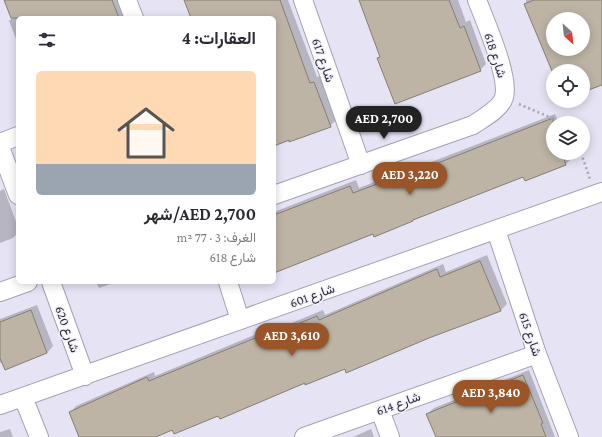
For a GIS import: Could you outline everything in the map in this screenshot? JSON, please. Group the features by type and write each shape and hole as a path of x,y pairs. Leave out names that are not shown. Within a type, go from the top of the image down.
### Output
{"street":[{"path":"127,0 133,16"},
{"name":"شارع 617","path":"303,0 361,164"},
{"name":"شارع 618","path":"477,0 505,80 504,98"},
{"path":"276,194 473,125 494,111 504,98"},
{"path":"0,143 16,137"},
{"path":"0,148 16,190"},
{"name":"شارع 601","path":"0,405 598,194"},
{"name":"شارع 615","path":"496,230 537,354 569,437"},
{"path":"0,292 22,284"},
{"name":"شارع 620","path":"52,284 85,376"},
{"path":"229,284 240,320"},
{"name":"شارع 614","path":"304,437 537,354"},
{"path":"24,397 39,437"},
{"path":"380,410 390,437"}],"path":[{"path":"504,98 546,116"},
{"path":"584,160 598,194"}],"building":[{"path":"4,0 112,0 118,16 16,16 16,18 11,18"},
{"path":"184,0 280,0 310,83 314,82 331,127 276,145 276,16 190,16"},
{"path":"359,0 449,0 460,28 464,26 481,71 395,104 377,58 380,57"},
{"path":"534,0 602,0 602,85 590,89 590,64 549,64 524,4"},
{"path":"546,121 546,160 564,160 566,165 525,181 523,177 413,220 374,237 373,234 276,272 276,214 350,186 353,193 396,177 397,179"},
{"path":"480,261 501,311 429,338 346,373 345,369 305,385 305,383 220,419 218,416 174,434 172,430 156,437 79,437 69,412 147,377 149,381 270,332 271,335 317,316 319,320 437,269 440,277"},
{"path":"31,310 47,353 5,370 0,358 0,322"},
{"path":"523,375 543,423 541,424 546,437 436,437 426,414"}]}
